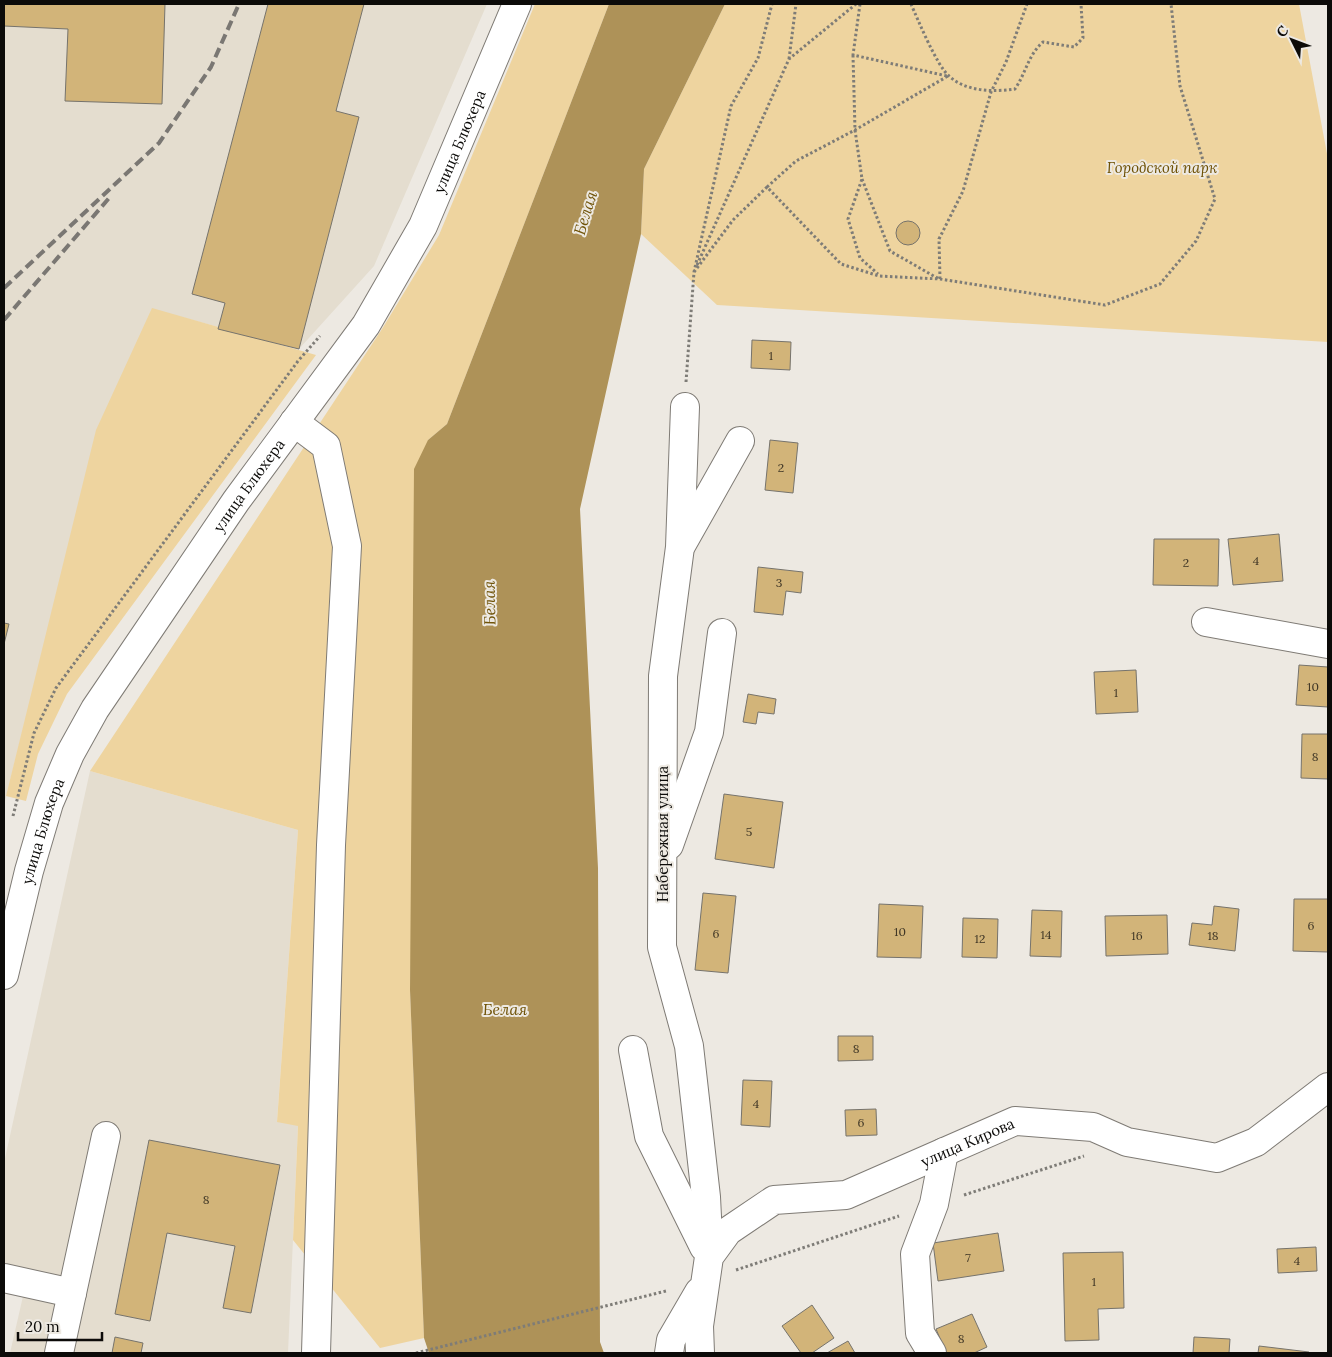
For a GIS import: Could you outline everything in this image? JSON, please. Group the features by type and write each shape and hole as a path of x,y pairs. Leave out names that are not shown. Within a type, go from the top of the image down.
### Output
{"street":[{"name":"улица Блюхера","path":"4,975 29,872 49,803 70,754 100,701 236,501 366,325 423,226 517,4"},
{"name":"Набережная улица","path":"685,407 680,547 663,676 662,946 689,1046 706,1198 707,1268"},
{"path":"294,422 326,446 347,546 331,845 316,1353"},
{"path":"680,547 740,441"},
{"path":"1206,622 1328,644"},
{"path":"662,865 709,732 722,633"},
{"path":"633,1050 649,1136 707,1268 671,1340 669,1353"},
{"name":"улица Кирова","path":"700,1353 699,1326 707,1268 728,1231 774,1200 846,1195 1016,1121 1093,1127 1127,1142 1217,1158 1256,1142 1328,1087"},
{"path":"59,1353 106,1136"},
{"path":"932,1353 920,1334 915,1254 934,1204 944,1152"},
{"path":"4,1278 72,1292"}],"path":[{"path":"685,407 694,272 731,106 758,58 772,4"},
{"path":"694,272 789,59 796,4"},
{"path":"789,59 856,4"},
{"path":"860,4 854,55 856,130 862,179 890,251 940,280"},
{"path":"911,4 948,76"},
{"path":"940,280 939,239 963,191 991,92 1006,62 1028,4"},
{"path":"854,55 948,76 960,83 991,92 1016,89 1025,74 1031,52 1042,42 1074,47 1083,38 1081,4"},
{"path":"767,188 841,264 879,276 940,280 1105,305 1160,284 1196,241 1215,199 1180,86 1172,4"},
{"path":"694,272 733,220 796,161 856,130 948,76"},
{"path":"862,179 848,219 860,258 879,276"},
{"path":"13,818 34,732 56,688 298,360 325,331"},
{"path":"416,1353 629,1302 707,1268 934,1204 1127,1142"}],"shaded area":[{"path":"4,4 487,4 374,266 299,349 152,309 25,721 4,805"},
{"path":"90,771 298,830 277,1121 298,1125 288,1353 10,1353 29,1270 4,1263 4,1163"}],"green space":[{"path":"535,4 609,4 447,424 428,440 410,990 424,1338 380,1348 293,1240 298,1126 277,1122 298,830 90,771 382,329 439,235"},
{"name":"Городской парк","path":"725,4 1299,4 1328,159 1328,342 717,305 641,234 644,169"},
{"path":"152,308 316,355 67,694 38,754 26,801 6,796 96,430"}],"water":[{"name":"Белая","path":"609,4 725,4 644,169 641,234 580,509 598,868 600,1342 604,1353 429,1353 424,1338 410,990 414,469 428,440 447,424"}],"building":[{"path":"4,4 165,4 162,104 65,101 68,29 4,26"},
{"path":"268,4 364,4 336,111 359,117 299,349 218,329 225,303 192,294"},
{"path":"908,221 913,222 919,228 919,238 913,244 908,245 903,244 897,238 896,233 897,228 903,222"},
{"path":"752,340 791,342 790,370 751,368"},
{"path":"770,440 798,443 793,493 765,490"},
{"path":"1279,534 1283,581 1233,585 1228,539"},
{"path":"1154,539 1219,539 1218,586 1153,585"},
{"path":"758,567 803,572 801,593 786,591 783,615 754,612"},
{"path":"4,623 9,624 4,644"},
{"path":"1299,665 1328,667 1328,707 1296,705"},
{"path":"1136,670 1138,712 1096,714 1094,672"},
{"path":"748,694 776,699 774,714 758,712 756,724 743,722"},
{"path":"1302,734 1328,734 1328,779 1301,778"},
{"path":"724,794 783,802 774,868 715,859"},
{"path":"703,893 736,896 728,973 695,970"},
{"path":"1294,899 1328,899 1328,952 1293,951"},
{"path":"879,904 923,906 921,958 877,957"},
{"path":"1214,906 1239,909 1235,951 1189,945 1192,923 1212,925"},
{"path":"1032,910 1062,911 1061,957 1030,956"},
{"path":"1167,915 1168,954 1106,956 1105,916"},
{"path":"963,918 998,919 997,958 962,957"},
{"path":"838,1036 873,1036 873,1060 838,1061"},
{"path":"743,1080 772,1081 770,1127 741,1125"},
{"path":"876,1109 877,1135 846,1136 845,1110"},
{"path":"149,1140 280,1165 251,1313 223,1308 235,1246 167,1233 150,1321 115,1314"},
{"path":"998,1233 1004,1271 938,1281 933,1243"},
{"path":"1316,1247 1317,1271 1278,1273 1277,1249"},
{"path":"1123,1252 1124,1308 1098,1309 1099,1340 1065,1341 1063,1253"},
{"path":"812,1305 834,1338 812,1353 801,1353 782,1326"},
{"path":"972,1314 987,1347 974,1353 946,1353 936,1329"},
{"path":"115,1337 143,1343 141,1353 112,1353"},
{"path":"1194,1337 1230,1339 1229,1353 1193,1353"},
{"path":"848,1341 855,1353 827,1353"},
{"path":"1259,1346 1309,1352 1309,1353 1258,1353"}],"railway":[{"path":"4,288 159,143 211,67 239,4"},
{"path":"4,320 110,197"}]}
